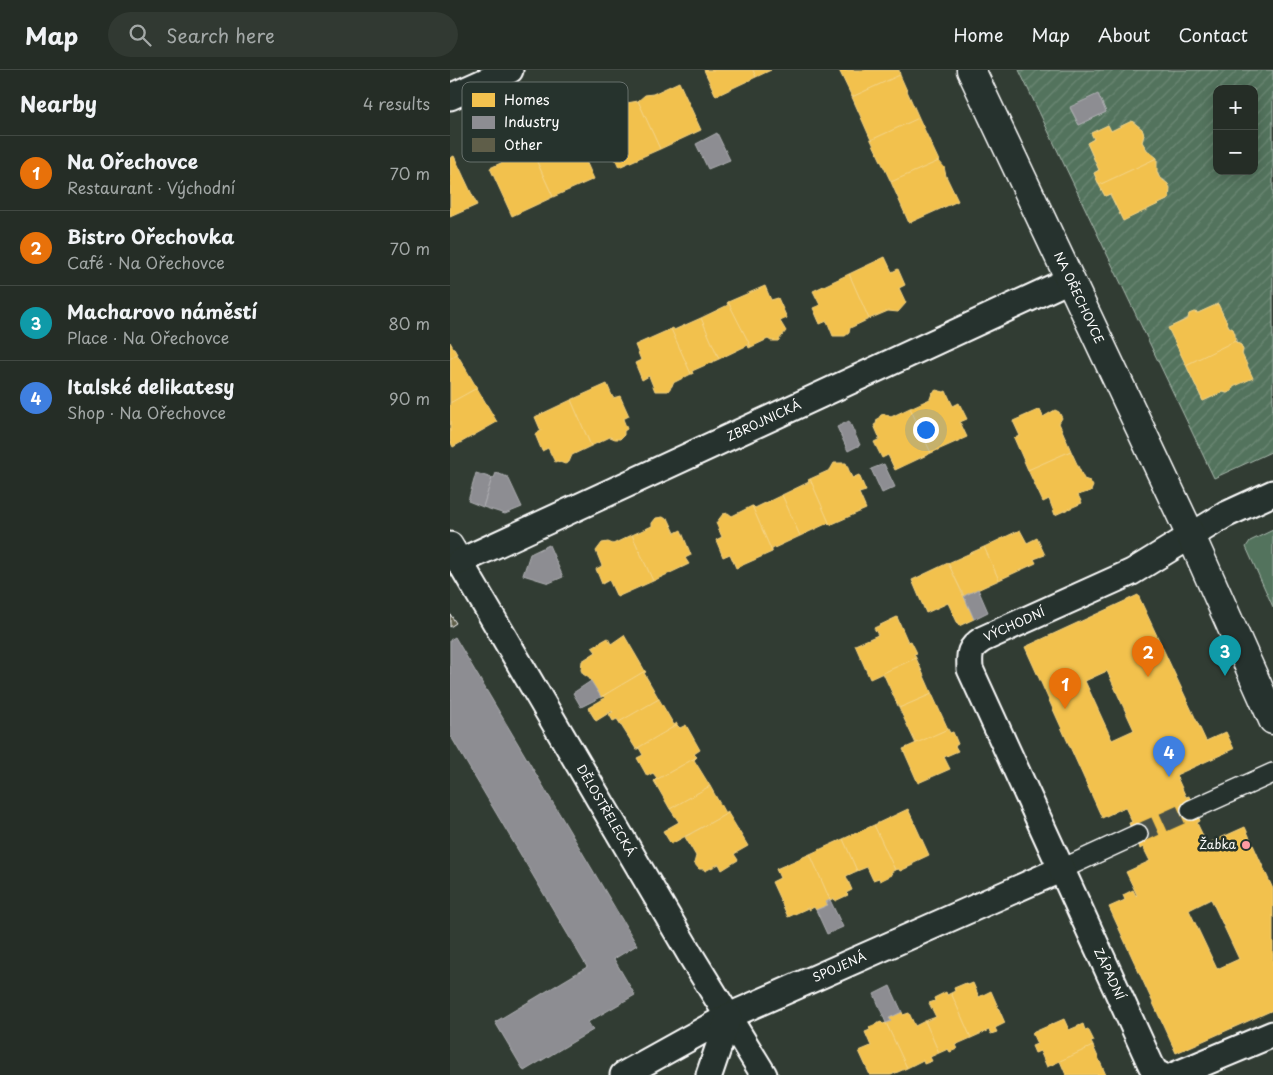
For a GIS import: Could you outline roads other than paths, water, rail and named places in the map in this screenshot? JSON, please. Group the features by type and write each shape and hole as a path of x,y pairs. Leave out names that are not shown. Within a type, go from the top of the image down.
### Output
{"street":[{"path":"483,82 510,70"},
{"name":"NA OŘECHOVCE","path":"970,70 1191,536 1273,720"},
{"path":"450,97 462,92"},
{"name":"ZBROJNICKÁ","path":"455,553 1069,280"},
{"name":"VÝCHODNÍ","path":"1062,869 970,668 970,652 973,646 983,639 1132,572 1225,515 1273,493"},
{"name":"DĚLOSTŘELECKÁ","path":"455,553 691,956 764,1075"},
{"path":"1191,810 1273,773"},
{"path":"1062,869 1138,834"},
{"name":"SPOJENÁ","path":"623,1075 729,1016 1062,869"},
{"name":"ZÁPADNÍ","path":"1062,869 1151,1065 1156,1073 1161,1075"},
{"path":"709,1075 729,1016"},
{"path":"1175,1075 1273,1034"}],"tunnel":[{"path":"1138,834 1191,810"}],"place":[{"name":"Macharovo náměstí","path":"1225,676"},
{"name":"Bistro Ořechovka","path":"1148,677"},
{"name":"Na Ořechovce","path":"1065,709"},
{"name":"Italské delikatesy","path":"1169,777"},
{"name":"Žabka","path":"1246,845"}]}
